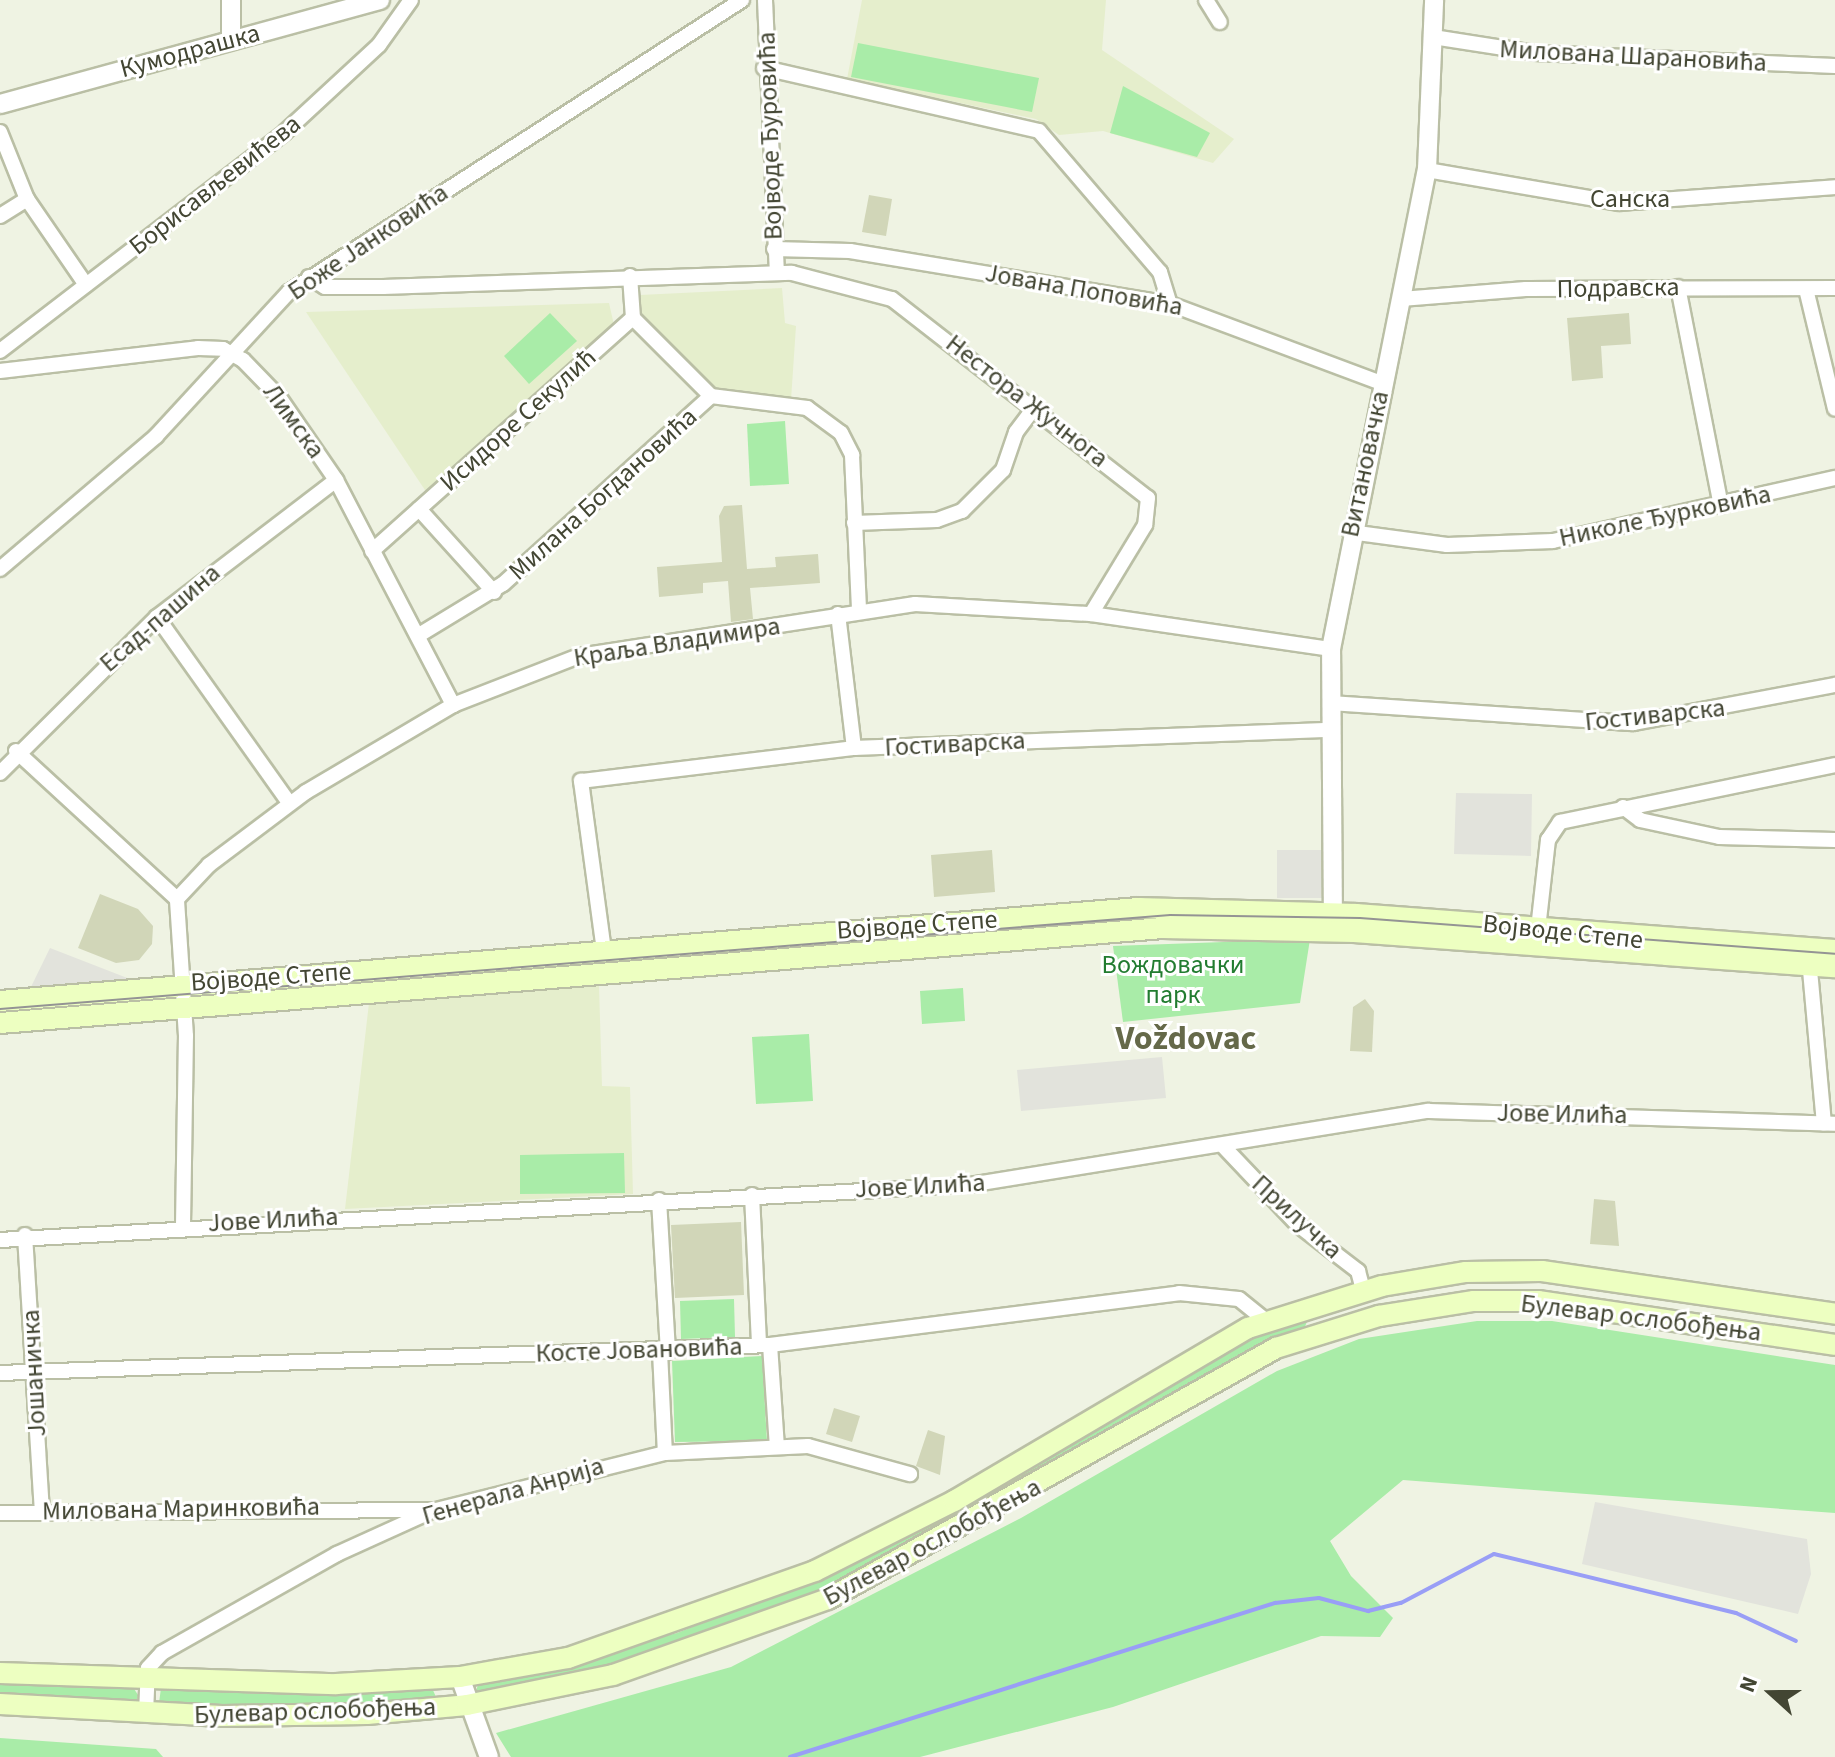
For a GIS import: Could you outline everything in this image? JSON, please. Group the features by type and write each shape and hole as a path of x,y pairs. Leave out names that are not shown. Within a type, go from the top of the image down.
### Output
{"main road":[{"name":"Војводе Степе","path":"0,1001 182,983 1139,908 1809,959 1835,950"},
{"name":"Војводе Степе","path":"0,1023 1163,928 1334,922 1538,929 1809,959 1835,967"},
{"name":"Булевар ослобођења","path":"0,1673 287,1685 460,1677 622,1642 815,1571 954,1501 1265,1320 1363,1290 1502,1270 1684,1290 1835,1314"},
{"path":"1681,1321 1684,1290"},
{"name":"Булевар ослобођења","path":"0,1704 280,1717 467,1705 627,1671 828,1599 1008,1504 1229,1373 1325,1331 1441,1305 1502,1300 1681,1321 1835,1345"},
{"path":"1316,1303 1325,1331"}],"street":[{"path":"231,0 231,40"},
{"name":"Кумодрашка","path":"0,104 380,0"},
{"name":"Борисављевићева","path":"0,351 285,132 379,45 411,0"},
{"name":"Боже Јанковића","path":"0,569 131,460 230,352 309,277 742,0"},
{"name":"Војводе Ђуровића","path":"765,0 764,68 777,273"},
{"path":"1206,0 1220,22"},
{"name":"Витановачка","path":"1334,922 1331,649 1350,532 1427,170 1434,0"},
{"name":"Милована Шарановића","path":"1433,37 1535,53 1835,66"},
{"path":"764,68 1039,131 1160,272 1170,304"},
{"path":"0,132 27,199 86,285"},
{"name":"Санска","path":"1427,170 1619,203 1835,187"},
{"path":"0,216 27,199"},
{"name":"Јована Поповића","path":"774,249 850,251 1170,304 1381,383"},
{"path":"309,277 325,287 777,273"},
{"name":"Нестора Жучнога","path":"777,273 892,299 1035,407 1151,507 1091,614"},
{"path":"630,276 633,318 711,396 795,405 837,428 852,455 859,610"},
{"path":"1678,287 1721,506"},
{"name":"Подравска","path":"1401,299 1678,287 1835,288"},
{"path":"1806,289 1835,409"},
{"name":"Исидоре Секулић","path":"372,551 633,318"},
{"path":"2,368 198,348 230,352"},
{"name":"Лимска","path":"230,352 279,397 336,480 453,705"},
{"name":"Милана Богдановића","path":"419,635 494,592 711,396"},
{"path":"854,523 937,520 962,511 1003,470 1016,432 1035,407"},
{"name":"Николе Ђурковића","path":"1350,532 1447,545 1553,541 1721,506 1835,478"},
{"name":"Есад-пашина","path":"0,773 16,751 157,617 336,480"},
{"name":"Милана Богдановића","path":"419,509 494,592"},
{"name":"Краља Владимира","path":"176,905 289,803 453,705 579,656 859,610 939,603 1091,614 1331,649"},
{"path":"838,614 854,748"},
{"path":"157,617 289,803"},
{"name":"Гостиварска","path":"1330,703 1633,723 1835,685"},
{"name":"Гостиварска","path":"604,951 581,781 854,748 1331,730"},
{"path":"16,751 176,905 184,1007 183,1225"},
{"path":"1538,929 1553,829 1623,807 1835,765"},
{"path":"1623,807 1640,820 1719,837 1835,840"},
{"path":"1809,959 1829,1124"},
{"name":"Јове Илића","path":"0,1240 25,1235 183,1225 1011,1181 1428,1111 1829,1124"},
{"name":"Прилучка","path":"1224,1147 1298,1225 1358,1271 1363,1290"},
{"path":"752,1195 777,1447"},
{"path":"659,1200 665,1453"},
{"name":"Јошаничка","path":"25,1235 42,1511"},
{"name":"Косте Јовановића","path":"0,1373 35,1368 664,1352 765,1345 1179,1293 1239,1299 1265,1320"},
{"name":"Генерала Анрија","path":"147,1681 151,1662 178,1642 367,1540 432,1511 665,1453 777,1447 823,1448 910,1474"},
{"path":"361,1508 371,1524 367,1540"},
{"name":"Милована Маринковића","path":"0,1513 361,1508 432,1511"},
{"path":"460,1677 467,1705 489,1757"},
{"path":"146,1713 147,1681"}],"shaded area":[{"path":"862,0 1106,0 1102,50 1234,139 1213,163 1103,131 1059,135 1036,119 847,79"},
{"path":"782,288 785,323 796,326 791,400 716,392 641,317 640,295"},
{"path":"609,303 614,325 427,493 306,312"},
{"path":"1456,793 1532,794 1531,856 1454,854"},
{"path":"1277,850 1327,850 1327,898 1277,898"},
{"path":"50,948 135,981 28,993"},
{"path":"599,985 602,1086 630,1087 633,1194 345,1209 369,1003"},
{"path":"1162,1057 1166,1098 1021,1111 1017,1070"},
{"path":"1595,1502 1807,1539 1811,1574 1798,1614 1582,1564"}],"green space":[{"path":"858,43 1039,78 1032,112 851,77"},
{"path":"1123,86 1210,133 1197,157 1110,133"},
{"path":"550,313 577,341 529,384 504,356"},
{"path":"785,421 789,484 750,486 747,424"},
{"name":"Вождовачки парк","path":"1310,939 1300,1003 1123,1022 1113,946"},
{"path":"963,988 965,1021 922,1024 920,991"},
{"path":"809,1034 813,1101 756,1104 752,1037"},
{"path":"624,1153 625,1193 520,1194 520,1155"},
{"path":"734,1299 735,1337 681,1339 680,1301"},
{"path":"1308,1319 1304,1329 863,1576 662,1656 476,1692 478,1684 677,1633 821,1576 1275,1323"},
{"path":"1477,1321 1552,1321 1835,1365 1835,1513 1403,1480 1330,1541 1351,1576 1393,1618 1380,1637 1321,1636 1113,1707 920,1757 511,1757 496,1733 731,1667 1021,1518 1277,1371 1359,1339"},
{"path":"762,1356 767,1441 675,1442 672,1361"},
{"path":"0,1678 131,1684 138,1695 137,1701 0,1695"},
{"path":"161,1688 259,1694 432,1688 436,1697 429,1703 190,1709 159,1703"},
{"path":"0,1738 156,1749 163,1757 0,1757"}],"building":[{"path":"869,195 892,199 886,236 862,232"},
{"path":"1629,313 1631,344 1601,346 1603,378 1572,381 1567,318"},
{"path":"742,505 747,569 776,567 775,557 818,554 820,583 750,588 753,619 731,622 728,581 703,583 703,593 659,597 657,567 722,562 719,516 724,506"},
{"path":"992,850 995,892 934,897 931,855"},
{"path":"100,894 138,909 153,926 152,944 139,960 116,963 78,948"},
{"path":"1365,999 1374,1011 1372,1052 1350,1051 1353,1007"},
{"path":"1594,1199 1615,1201 1619,1246 1590,1244"},
{"path":"741,1222 744,1295 675,1298 671,1225"},
{"path":"834,1408 860,1416 852,1442 826,1434"},
{"path":"928,1430 945,1436 940,1475 916,1466"}],"waterway":[{"path":"790,1757 1275,1603 1319,1598 1368,1611 1401,1603 1494,1554 1736,1613 1796,1641"}],"tram line":[{"path":"0,1009 1170,915 1360,918 1835,954"}],"district":[{"name":"Voždovac","path":"1186,1039"}]}
